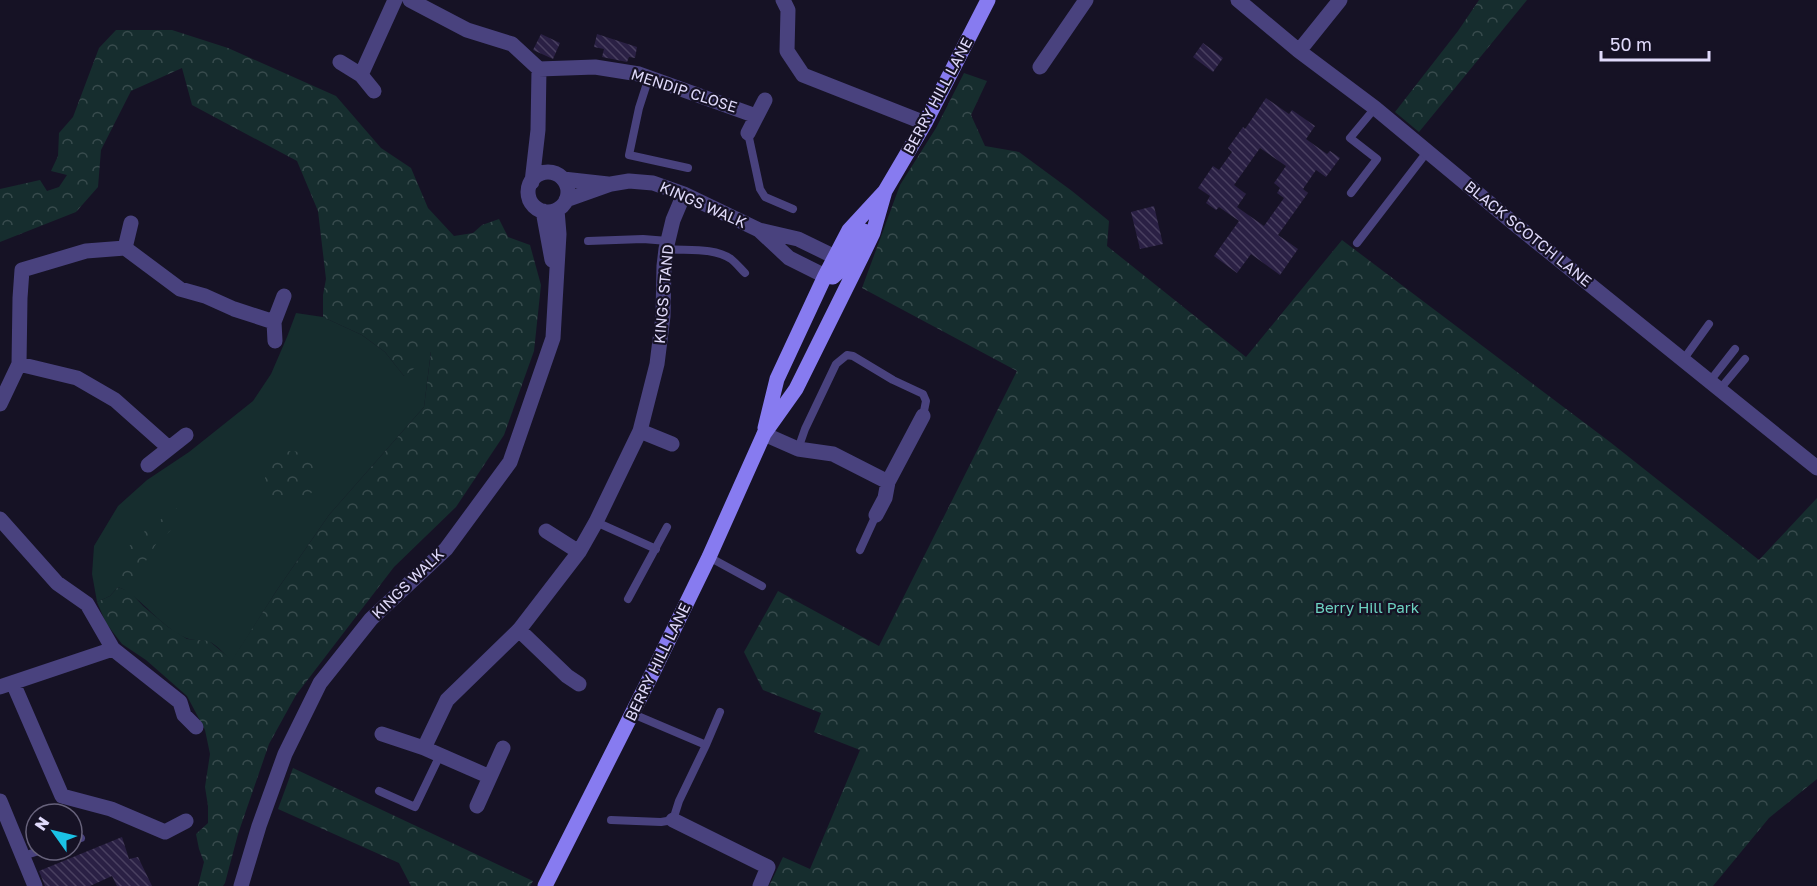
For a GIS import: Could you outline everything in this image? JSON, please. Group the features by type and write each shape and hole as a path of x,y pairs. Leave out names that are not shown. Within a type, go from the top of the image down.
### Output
{"street":[{"path":"360,75 395,0"},
{"path":"410,0 467,30 512,44 538,69 538,130 532,182"},
{"path":"783,0 788,10 788,51 803,75 925,123"},
{"name":"BERRY HILL LANE","path":"764,434 796,390 844,267 925,123 988,0"},
{"path":"1040,67 1086,0"},
{"name":"BLACK SCOTCH LANE","path":"1238,0 1299,51 1375,108 1817,468"},
{"path":"1299,51 1340,0"},
{"path":"340,63 360,75 374,91"},
{"name":"MENDIP CLOSE","path":"538,69 595,67 639,74 756,116"},
{"name":"MENDIP CLOSE","path":"748,133 765,100"},
{"path":"538,130 557,176 567,188 555,207 531,203 528,193 529,185 535,177 543,173 557,176"},
{"name":"KINGS WALK","path":"557,176 611,184"},
{"name":"KINGS WALK","path":"244,885 259,826 285,754 320,683 371,619 446,549 510,462 553,338 559,234 555,207 611,184 629,181 653,183 684,194 759,230 798,239 844,267"},
{"name":"KINGS STAND","path":"424,748 447,700 519,630 579,552 640,431 657,364 663,316 664,266 667,245 673,220 684,194"},
{"path":"125,248 131,223"},
{"name":"KINGS WALK","path":"759,230 789,258 825,276"},
{"path":"0,404 19,364 22,270 86,251 125,248 180,289 274,322"},
{"name":"BERRY HILL LANE","path":"545,886 633,714 709,556 764,434 777,379 808,308 825,276 844,267"},
{"path":"275,341 274,322 284,296"},
{"path":"19,364 77,378 115,400 169,448"},
{"path":"876,515 885,498 888,482 923,416"},
{"path":"640,431 672,444"},
{"path":"764,434 798,449 833,454 888,482"},
{"path":"148,465 186,435"},
{"path":"0,519 57,583 87,604 113,649 180,702 176,717 196,727"},
{"path":"546,531 579,552"},
{"path":"519,630 567,676 579,684"},
{"path":"113,649 6,685 62,796 111,809 163,839 186,821"},
{"path":"382,734 424,748 490,777"},
{"path":"477,806 503,748"},
{"path":"0,801 34,886"},
{"path":"673,820 768,867 760,886"}],"lane":[{"path":"649,77 639,108 629,155 688,168"},
{"path":"1351,193 1377,159 1350,138 1375,108"},
{"path":"748,133 760,189 765,197 793,209"},
{"path":"1357,243 1427,152"},
{"path":"588,241 643,239 688,251 710,251 731,259 745,273"},
{"path":"1683,360 1709,324"},
{"path":"1715,385 1735,349"},
{"path":"798,449 836,364 847,355 854,356 893,380 923,394 926,401 923,416"},
{"path":"1715,385 1745,358"},
{"path":"860,550 876,515"},
{"path":"596,522 656,549"},
{"path":"628,598 667,527"},
{"path":"709,556 762,586"},
{"path":"611,820 660,822 673,820 679,801 720,712"},
{"path":"633,714 706,745"},
{"path":"379,791 415,807 440,755"}],"green space":[{"path":"1479,0 1527,0 1419,132 1395,112 1458,31"},
{"path":"116,30 172,30 228,48 336,96 381,148 411,168 428,208 454,236 473,233 482,225 499,219 508,237 530,245 541,285 534,351 504,435 456,507 394,567 296,695 269,744 223,886 198,886 204,862 196,834 208,823 205,787 210,754 205,730 187,696 146,660 122,644 106,623 97,602 110,596 118,587 130,592 168,627 187,639 209,641 232,660 329,515 424,407 431,352 416,351 416,367 404,376 385,352 362,335 323,317 326,279 318,211 297,161 192,105 182,68 131,91 101,150 98,187 76,212 0,242 0,189 40,180 47,191 59,187 67,175 51,171 58,156 59,133 73,117 99,48"},
{"name":"Berry Hill Park","path":"964,73 987,81 971,115 985,146 1019,152 1072,191 1109,221 1107,246 1246,357 1342,240 1610,442 1759,560 1817,498 1817,779 1769,818 1713,886 769,886 783,857 810,869 860,750 814,732 821,713 763,690 744,652 778,591 879,646 1017,371 862,288 900,185 936,128"},
{"path":"296,313 323,317 362,335 385,352 404,376 416,351 431,351 424,407 329,515 277,590 232,661 210,642 189,639 177,633 118,587 110,596 97,602 92,574 94,546 118,506 147,480 189,452 253,401 271,374"},
{"path":"291,451 301,453 309,459 315,467 317,477 315,487 309,495 301,501 291,503 281,501 273,495 267,487 265,477 267,467 273,459 281,453"},
{"path":"177,508 171,530 156,544 137,576 120,576 117,570 122,553 146,530"},
{"path":"293,768 533,881 530,886 411,886 399,863 278,809"}],"building":[{"path":"541,34 560,43 553,59 533,50"},
{"path":"597,34 637,47 635,58 629,57 627,62 602,57 604,49 594,47"},
{"path":"1203,43 1223,58 1213,72 1193,57"},
{"path":"1266,98 1289,114 1292,110 1315,126 1306,139 1327,154 1330,151 1340,158 1326,177 1316,170 1303,189 1308,193 1278,235 1298,249 1280,275 1251,254 1237,273 1214,256 1239,221 1219,207 1216,210 1206,203 1210,196 1198,188 1213,166 1219,170 1232,152 1228,148 1243,127 1245,129","holes":["1260,148 1286,166 1274,183 1280,188 1277,193 1284,198 1264,226 1237,207 1246,194 1234,185"]},
{"path":"1154,206 1163,244 1140,249 1131,212"},
{"path":"122,837 129,859 138,857 152,886 117,886 112,876 90,886 45,886 39,871 61,862 84,862 84,853"}]}
